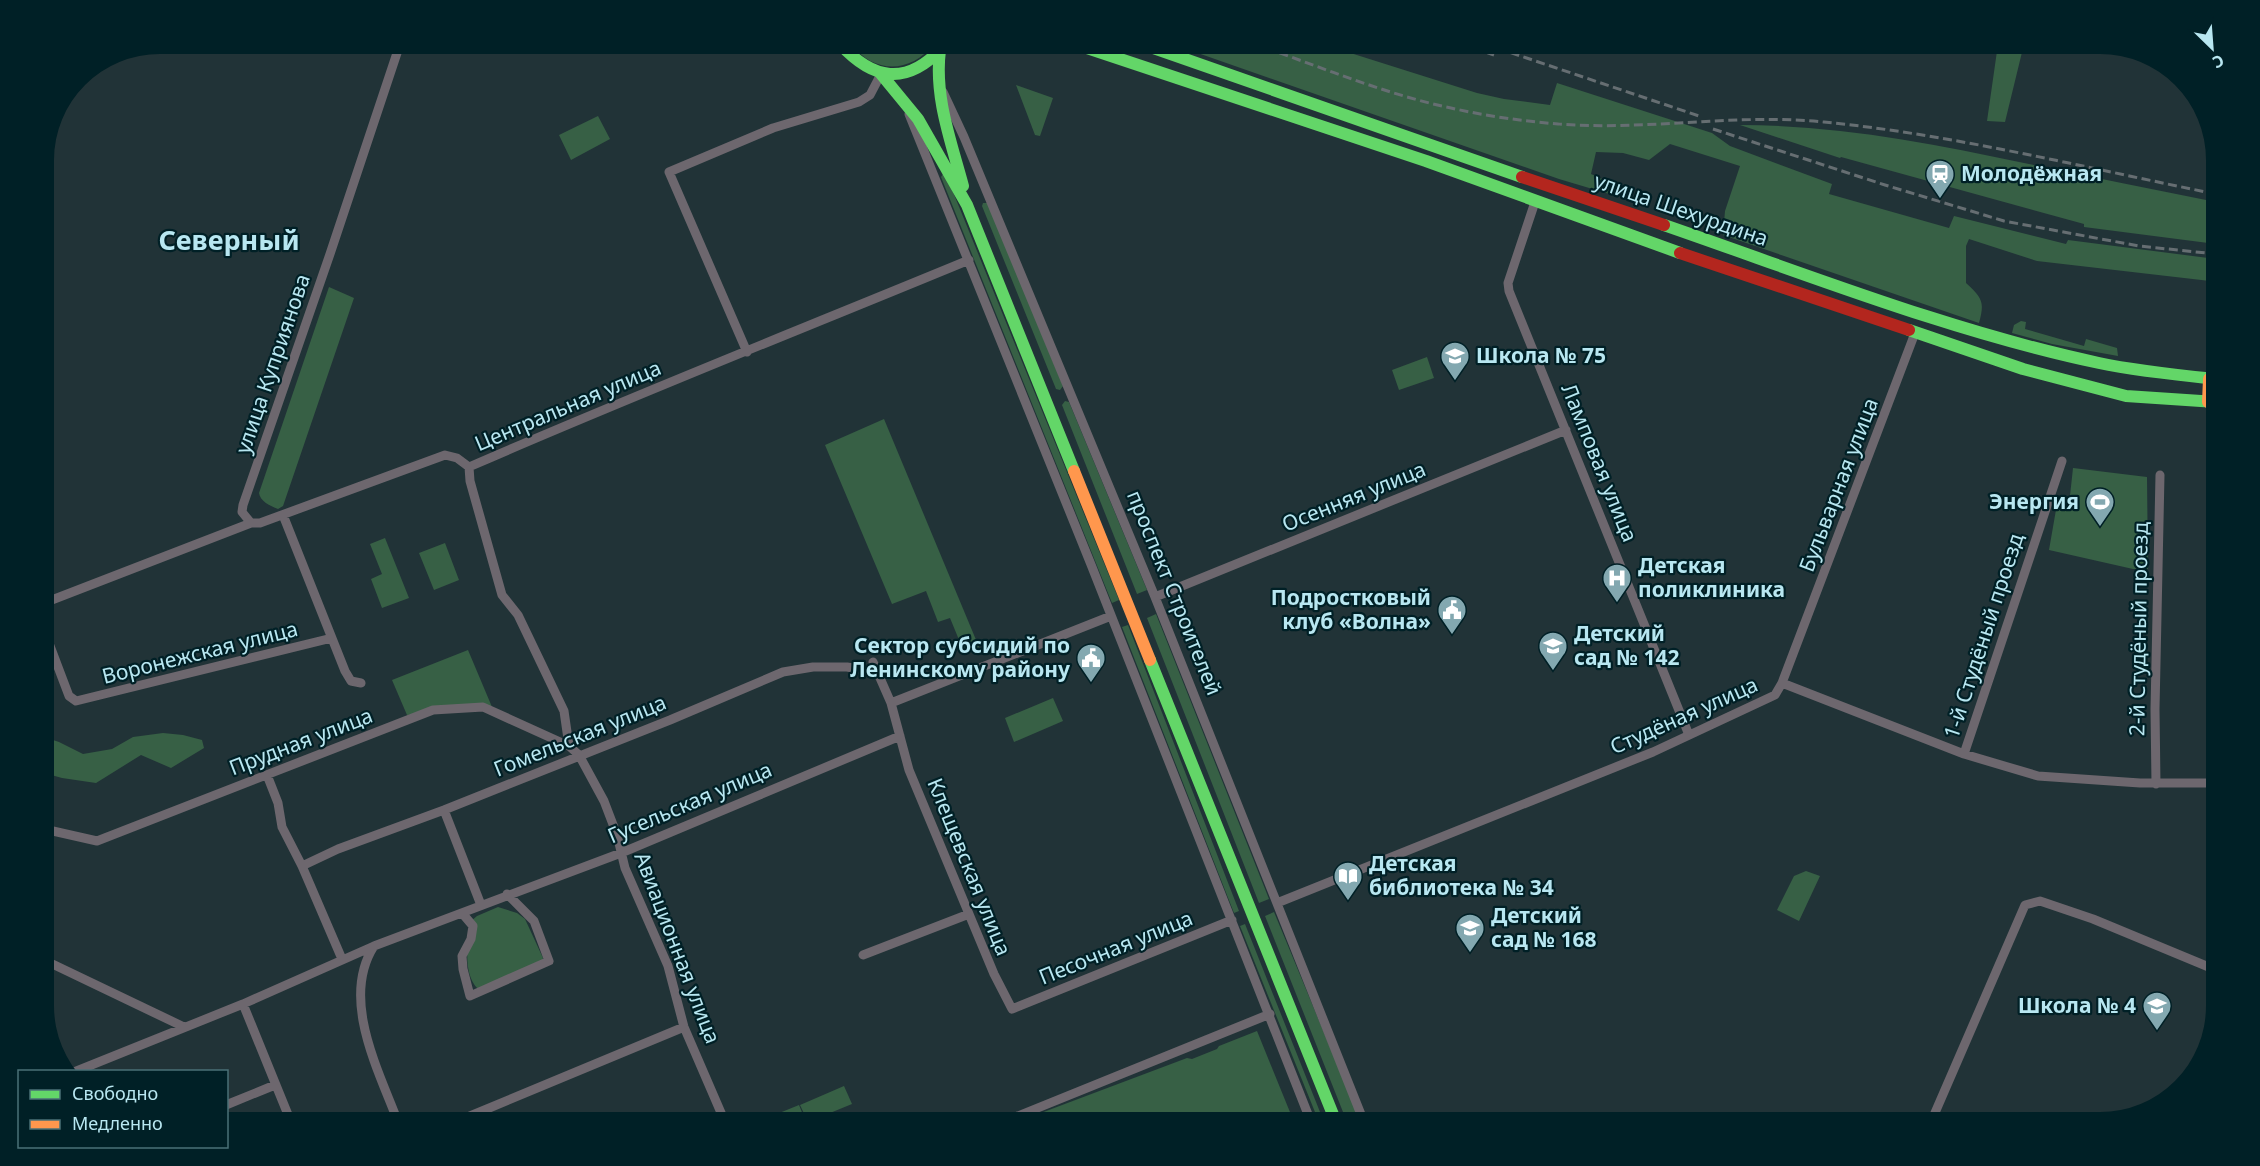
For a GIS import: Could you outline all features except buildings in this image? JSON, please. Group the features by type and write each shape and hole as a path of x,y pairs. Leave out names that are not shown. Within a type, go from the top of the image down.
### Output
{"main road":[{"path":"849,54 857,63 881,74 891,75 910,72 927,64 936,54"},
{"name":"проспект Строителей","path":"940,54 937,66 939,83 967,205"},
{"path":"1105,54 1406,154 1535,202 2023,369 2126,396 2206,402"},
{"name":"улица Шехурдина","path":"1171,54 1656,223 1999,339 2077,360 2206,378"},
{"name":"проспект Строителей","path":"881,74 899,93 927,131 967,205 1332,1112"}],"street":[{"name":"улица Куприянова","path":"251,523 242,512 243,505 322,279 397,54"},
{"path":"747,352 669,172 773,128 859,102 870,95 881,74"},
{"name":"проспект Строителей","path":"939,83 974,159 1155,597 1360,1112"},
{"name":"проспект Строителей","path":"899,93 969,260 1307,1112"},
{"name":"Ламповая улица","path":"1535,202 1508,283 1509,291 1689,735"},
{"name":"Центральная улица","path":"54,599 251,523 260,523 445,455 457,458 469,467 600,410 969,260"},
{"name":"Бульварная улица","path":"1782,682 1915,333"},
{"name":"Осенняя улица","path":"1155,597 1566,430"},
{"name":"1-й Студёный проезд","path":"1964,754 2062,461"},
{"path":"469,467 470,481 502,595 518,615 564,711 569,746"},
{"name":"2-й Студёный проезд","path":"2156,784 2155,709 2160,474"},
{"path":"283,514 351,681 361,683"},
{"path":"891,702 1111,616"},
{"name":"Воронежская улица","path":"54,656 69,696 76,701 332,638"},
{"path":"873,662 891,702 900,736"},
{"name":"Гомельская улица","path":"302,866 338,849 444,810 670,720 783,672 813,667 847,667 877,672"},
{"name":"Студёная улица","path":"1276,903 1689,735 1775,694 1782,682 1964,754 2038,776 2156,784 2206,783"},
{"name":"Прудная улица","path":"54,831 97,841 433,710 483,707 569,746 579,755"},
{"name":"Гусельская улица","path":"76,1070 243,1004 374,946 621,853 900,736"},
{"name":"Клещевская улица","path":"900,736 909,770 1002,993 1012,1009"},
{"name":"Авиационная улица","path":"579,755 604,801 617,835 625,868 668,966 684,1027 721,1112"},
{"path":"267,775 278,803 282,826 342,959"},
{"path":"444,810 481,905"},
{"path":"462,913 473,926 471,939 462,956 470,996 549,961 534,921 507,894"},
{"path":"1936,1112 2025,905 2040,901 2093,919 2206,965"},
{"path":"863,955 969,914"},
{"name":"Песочная улица","path":"1012,1009 1232,920"},
{"path":"374,946 365,962 362,977 363,1030 394,1112"},
{"path":"54,965 184,1027"},
{"path":"243,1004 287,1112"},
{"path":"1028,1112 1270,1014"},
{"path":"480,1112 684,1027"},
{"path":"228,1104 275,1085"}],"green space":[{"path":"860,54 924,54 903,65 881,65"},
{"path":"1201,54 1354,54 1477,93 1550,105 1557,83 1712,133 1730,146 1832,184 1829,194 1949,228 1954,216 2066,244 2068,240 2206,258 2206,281 2037,261 1969,239 1966,246 1966,283 1981,300 1982,310 1979,323 1723,235 1725,211 1740,166 1670,144 1649,160 1623,153 1596,152 1591,174 1618,186 1616,196 1559,179"},
{"path":"1997,54 2022,54 2005,122 1987,121"},
{"path":"1016,85 1053,98 1040,136 1035,135"},
{"path":"598,116 610,139 571,160 559,135"},
{"path":"1740,125 1812,128 1883,136 2206,200 2206,243 2084,227 2084,224 1840,158"},
{"path":"943,174 946,175 1119,600 1112,603 941,177"},
{"path":"983,203 988,203 1063,386 1060,390 1056,389 982,206"},
{"path":"329,287 354,298 283,506 278,509 263,501 259,493"},
{"path":"2021,321 2026,322 2025,329 2084,346 2086,339 2117,348 2118,356 2052,344 2012,333 2014,325"},
{"path":"1427,357 1434,378 1399,390 1392,370"},
{"path":"1065,401 1069,402 1147,590 1137,594 1062,405"},
{"path":"884,419 979,647 964,652 950,618 938,622 926,591 892,604 825,445"},
{"name":"Энергия","path":"2073,468 2147,477 2148,569 2133,569 2049,550 2057,504 2069,505"},
{"path":"385,538 409,598 382,608 371,579 382,574 370,544"},
{"path":"445,543 459,580 434,590 419,553"},
{"path":"1156,614 1269,899 1259,903 1147,618"},
{"path":"1128,625 1239,911 1234,913 1122,627"},
{"path":"468,650 492,707 407,715 392,680"},
{"path":"1053,698 1063,721 1014,742 1005,718"},
{"path":"163,733 183,735 202,740 204,748 171,768 141,755 96,783 54,776 54,740 83,754 112,749 133,737"},
{"path":"1806,871 1820,876 1799,921 1777,910 1794,876"},
{"path":"498,907 517,913 525,919 543,958 542,962 478,989 468,966 467,948 470,922 477,916"},
{"path":"1274,912 1357,1112 1343,1112 1265,916"},
{"path":"1245,924 1320,1112 1315,1112 1240,926"},
{"path":"1257,1031 1290,1112 1044,1112 1187,1058 1192,1059 1217,1049 1219,1046"},
{"path":"844,1086 852,1104 832,1112 803,1112 800,1105"},
{"path":"799,1105 802,1112 782,1112"}],"railway":[{"path":"1282,54 1401,95 1504,118 1591,126 1758,119 1824,122 1923,135 2206,192"},
{"path":"1515,54 1699,116"},
{"path":"1713,129 2004,221 2139,246 2206,253"}],"traffic: fast":[{"path":"850,54 865,65 890,74 915,69 936,54"},
{"path":"940,54 941,102 963,186"},
{"path":"1105,54 1426,161 1680,253"},
{"path":"1171,54 1522,177"},
{"path":"881,74 918,119 967,205 1074,471"},
{"path":"1664,225 1880,301 1989,335 2113,366 2206,378"},
{"path":"1909,330 2023,369 2126,396 2206,401"},
{"path":"1150,660 1332,1112"}],"traffic: slow":[{"path":"1074,471 1150,660"}],"traffic: jam":[{"path":"1522,177 1664,225"},
{"path":"1680,253 1909,330"}],"place":[{"name":"Молодёжная","path":"1940,200"},
{"name":"Школа № 75","path":"1455,382"},
{"name":"Энергия","path":"2100,528"},
{"name":"Детская поликлиника","path":"1617,604"},
{"name":"Подростковый клуб «Волна»","path":"1452,636"},
{"name":"Детский сад № 142","path":"1553,672"},
{"name":"Сектор субсидий по Ленинскому району","path":"1091,684"},
{"name":"Детская библиотека № 34","path":"1348,902"},
{"name":"Детский сад № 168","path":"1470,954"},
{"name":"Школа № 4","path":"2157,1032"}],"district":[{"name":"Северный","path":"229,241"}]}
